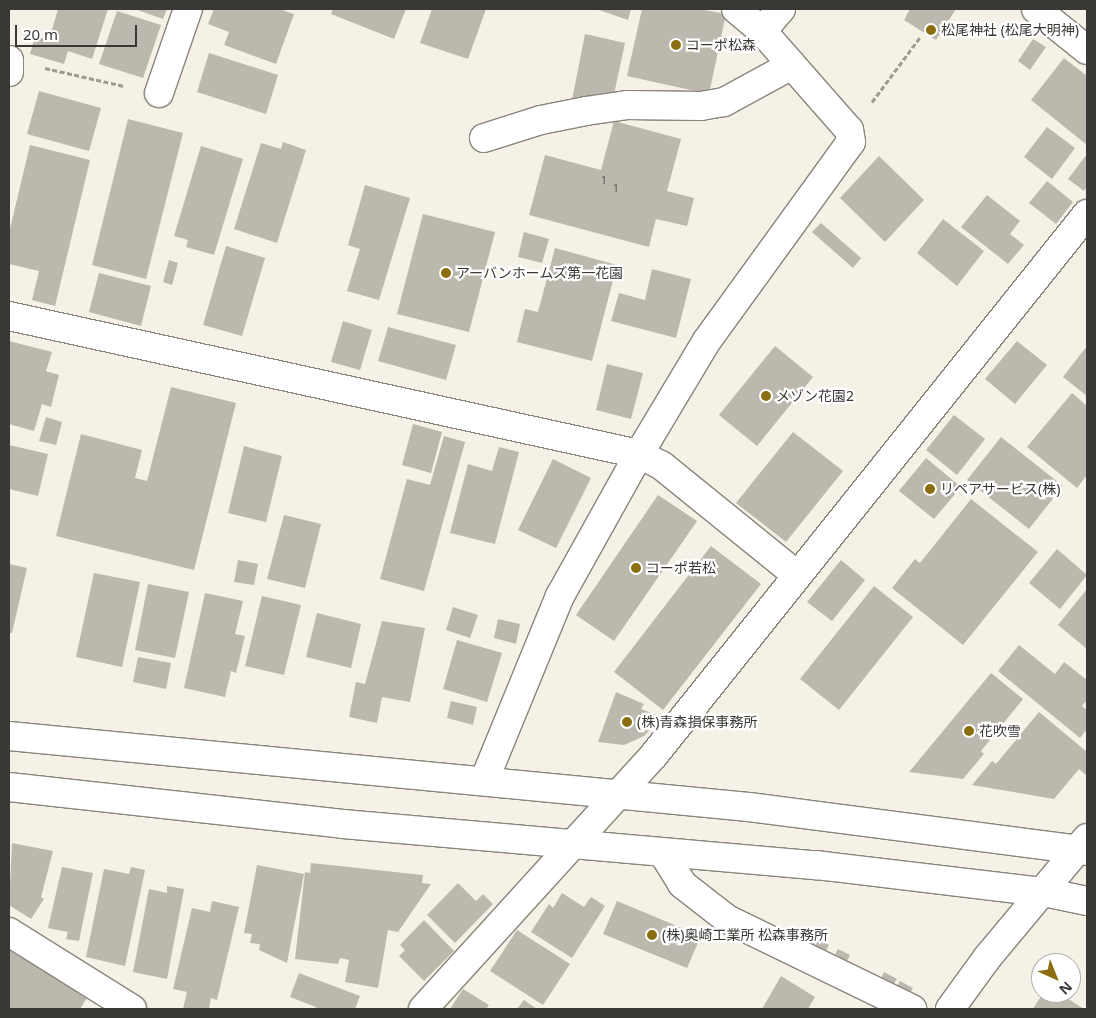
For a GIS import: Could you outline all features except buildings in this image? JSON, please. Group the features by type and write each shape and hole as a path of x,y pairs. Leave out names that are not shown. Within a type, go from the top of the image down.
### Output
{"street":[{"path":"159,93 188,9"},
{"path":"484,780 560,596 639,454 706,342 851,142 849,130 792,64 762,31 736,9"},
{"path":"762,31 781,9"},
{"path":"1036,9 1087,50"},
{"path":"484,138 542,120 586,111 627,105 701,106 724,102 792,64"},
{"path":"423,1009 620,794 1087,214"},
{"path":"9,316 639,454 660,465 797,575"},
{"path":"9,736 249,761 484,780 1084,846"},
{"path":"9,787 219,812 663,853 816,865 1044,892 1087,901"},
{"path":"950,1009 987,958 1084,846"},
{"path":"663,853 682,884 727,919 912,1009"},
{"path":"9,932 132,1009"}],"path":[{"path":"849,130 921,36"},
{"path":"10,64 159,93"}],"place":[{"name":"松尾神社 (松尾大明神)","path":"931,30"},
{"name":"コーポ松森","path":"676,45"},
{"name":"アーバンホームズ第一花園","path":"446,273"},
{"name":"メゾン花園2","path":"766,396"},
{"name":"リペアサービス(株)","path":"930,489"},
{"name":"コーポ若松","path":"636,568"},
{"name":"(株)青森損保事務所","path":"627,722"},
{"name":"花吹雪","path":"969,731"},
{"name":"(株)奥崎工業所 松森事務所","path":"652,935"}]}
